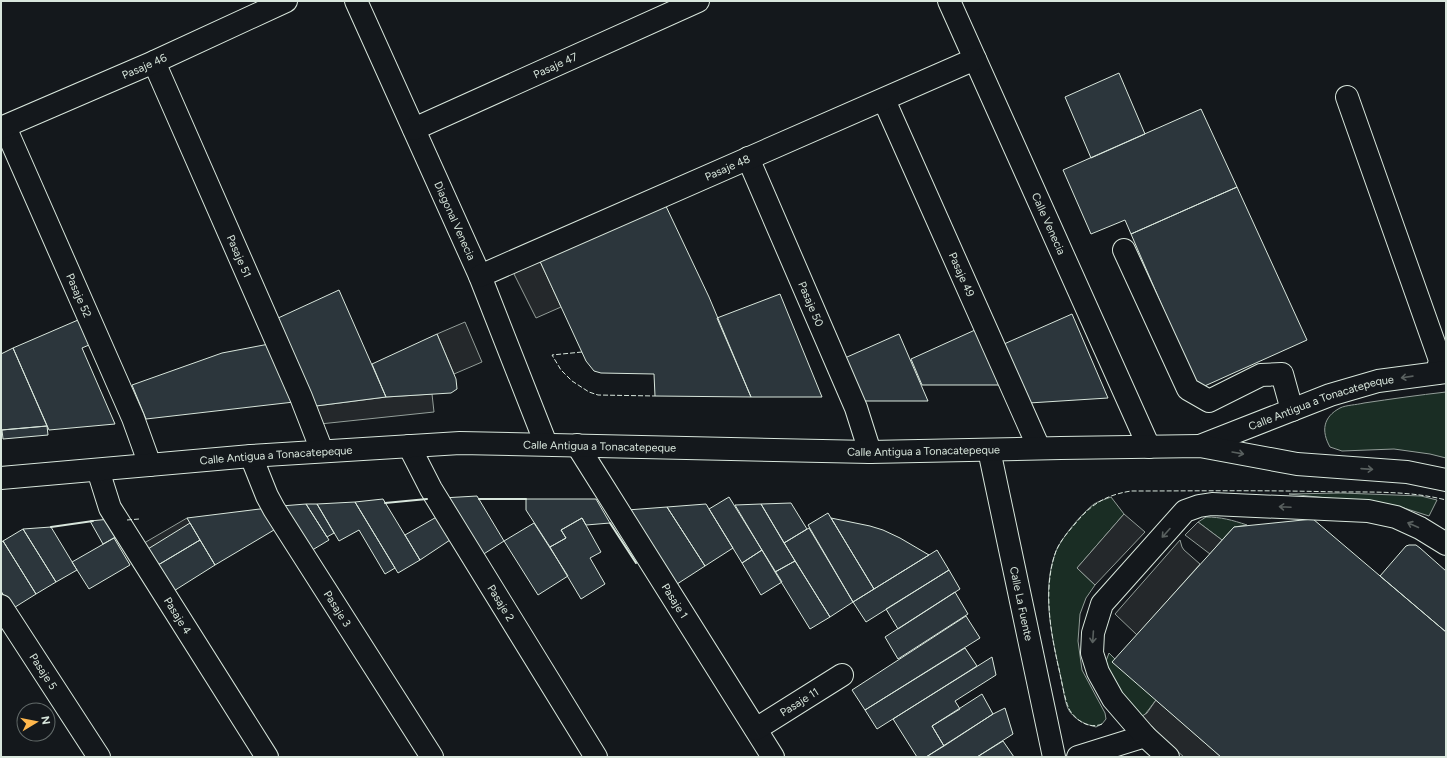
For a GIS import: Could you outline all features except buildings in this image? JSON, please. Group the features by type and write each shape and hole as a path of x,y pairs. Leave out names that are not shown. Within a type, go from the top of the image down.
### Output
{"street":[{"name":"Pasaje 46","path":"3,128 154,62 286,1"},
{"name":"Diagonal Venecia","path":"356,1 480,276 546,444"},
{"name":"Pasaje 47","path":"414,129 698,1"},
{"name":"Calle Venecia","path":"949,1 1148,447"},
{"name":"Pasaje 48","path":"480,276 975,59"},
{"name":"Pasaje 51","path":"154,62 301,397 322,451"},
{"path":"1346,97 1440,360 1442,372"},
{"name":"Pasaje 49","path":"884,100 1040,448"},
{"name":"Pasaje 52","path":"3,128 133,418 150,465"},
{"name":"Pasaje 50","path":"748,158 856,408 870,452"},
{"path":"1124,250 1188,389 1209,401 1260,375 1282,374 1292,410"},
{"name":"Calle Antigua a Tonacatepeque","path":"1200,446 1330,395 1378,381 1442,372"},
{"name":"Calle Antigua a Tonacatepeque","path":"1,478 251,456 460,443 870,452 1200,446 1297,464 1407,472 1446,480"},
{"name":"Pasaje 1","path":"577,445 773,757"},
{"name":"Pasaje 2","path":"409,446 431,489 596,757"},
{"name":"Calle La Fuente","path":"989,450 1054,757"},
{"name":"Pasaje 3","path":"251,456 267,496 274,509 432,757"},
{"name":"Pasaje 4","path":"98,470 110,508 267,757"},
{"path":"1168,757 1145,736 1113,699 1098,672 1092,653 1093,633 1102,604 1185,511 1212,504 1368,511 1396,517 1420,528 1446,544"},
{"name":"Pasaje 5","path":"1,606 100,757"},
{"name":"Pasaje 11","path":"756,729 842,675"},
{"path":"1078,757 1145,736"}],"green space":[{"path":"1446,392 1446,458 1430,454 1394,449 1342,451 1330,447 1327,441 1325,435 1325,425 1330,416 1340,408 1364,403"},
{"path":"1342,493 1421,496 1437,500 1429,516 1404,508 1375,503 1289,494"},
{"path":"1111,497 1124,514 1077,568 1095,585 1086,598 1080,614 1078,641 1082,670 1105,713 1106,719 1102,724 1096,727 1078,720 1070,712 1067,706 1052,634 1048,600 1049,583 1051,567 1056,551 1068,532 1078,519 1094,504"},
{"path":"1206,517 1226,519 1247,525 1234,527 1222,540 1198,522"},
{"path":"1109,653 1156,700 1143,717 1135,716 1108,671 1106,661"}],"shaded area":[{"path":"538,257 561,307 536,318 512,270"},
{"path":"465,322 482,362 454,374 437,334"},
{"path":"432,394 434,412 320,424 316,406 386,397"},
{"path":"1124,514 1145,532 1095,585 1077,568"},
{"path":"187,518 200,540 153,568 139,546"},
{"path":"1198,522 1222,540 1210,554 1185,535"},
{"path":"1180,540 1184,550 1200,564 1137,635 1115,614"},
{"path":"1156,700 1221,757 1184,757 1139,718 1147,713"}],"fence":[{"path":"582,352 552,355 561,370 572,381 589,392 598,395 655,396"},
{"path":"1102,724 1093,726 1085,724 1077,719 1069,708 1063,690 1052,637 1049,608 1050,579 1056,551 1067,533 1093,506 1114,495 1131,491 1378,492 1419,495 1446,500"},
{"path":"127,520 139,519"}],"wall":[{"path":"385,503 427,499"},
{"path":"479,499 526,499"},
{"path":"51,527 93,521"},
{"path":"610,523 636,563"}]}
